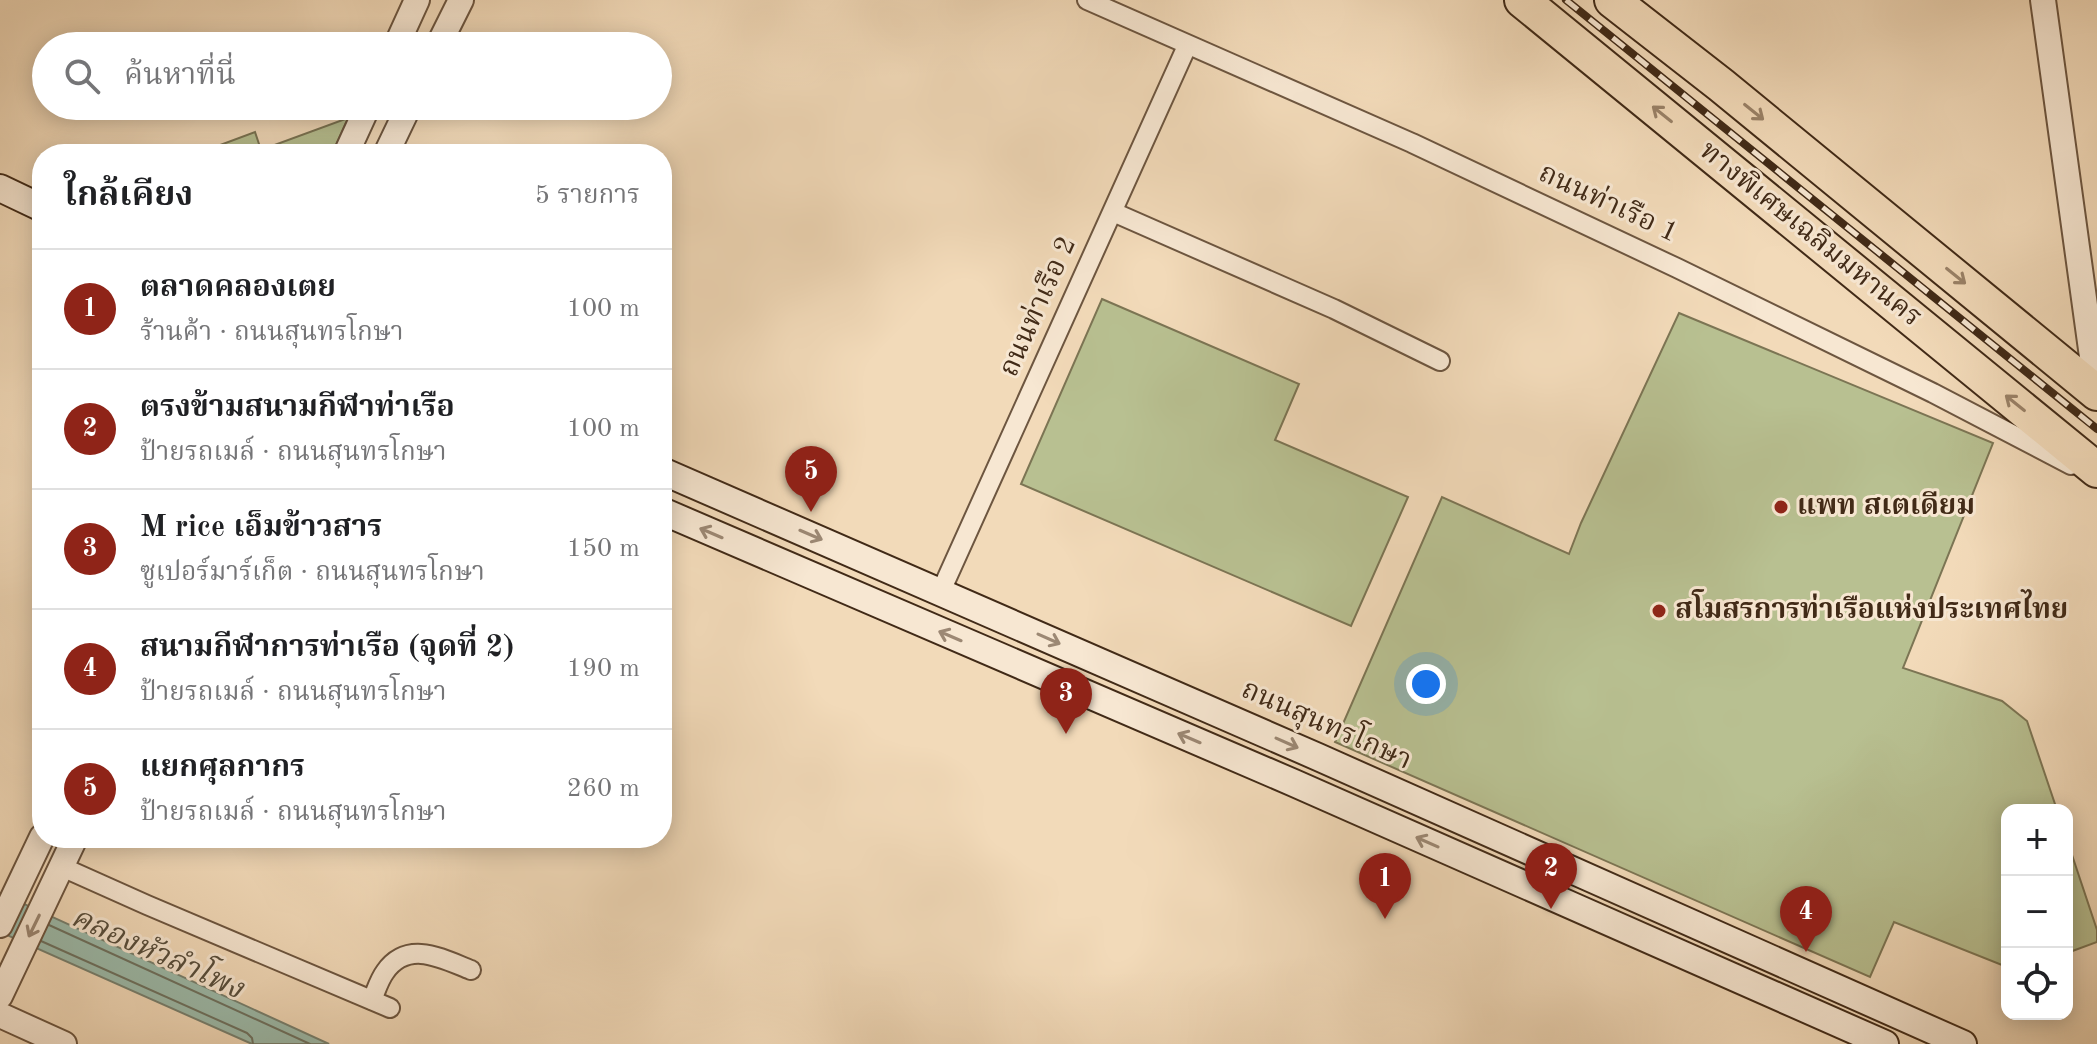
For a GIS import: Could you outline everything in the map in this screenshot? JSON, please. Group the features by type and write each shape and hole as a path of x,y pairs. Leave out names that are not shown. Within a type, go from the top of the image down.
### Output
{"highway":[{"name":"ทางพิเศษเฉลิมมหานคร","path":"1522,0 2097,470"},
{"path":"1618,4 2096,381"}],"main road":[{"path":"0,175 32,189"},
{"path":"0,188 32,203"},
{"name":"ถนนสุนทรโกษา","path":"672,475 941,591 1963,1044"},
{"path":"672,515 1294,783 1885,1044"},
{"path":"1464,859 1534,876 1583,893 1922,1044"}],"street":[{"path":"402,32 417,0"},
{"path":"445,32 461,0"},
{"name":"ถนนท่าเรือ 1","path":"1087,0 1412,143 1663,261 1933,393 2097,479"},
{"path":"2043,0 2096,381"},
{"name":"ถนนท่าเรือ 2","path":"941,591 1187,46"},
{"path":"351,144 362,120"},
{"path":"391,144 402,120"},
{"path":"1113,212 1334,309 1440,361"},
{"path":"0,925 37,848"},
{"path":"0,996 71,848"},
{"path":"62,867 390,1008"},
{"path":"372,1000 385,972 405,956 430,954 471,970"},
{"path":"0,1015 64,1044"}],"green space":[{"path":"343,120 347,120 336,144 277,144"},
{"path":"255,132 259,144 223,144"},
{"path":"1102,299 1299,384 1275,440 1408,497 1351,626 1021,484"},
{"name":"สโมสรการท่าเรือแห่งประเทศไทย","path":"1679,313 1993,443 1903,668 2002,701 2027,721 2055,804 2001,804 2001,965 1894,922 1870,977 1335,742 1442,497 1569,554"},
{"path":"2073,858 2097,930 2097,942 2073,951"}],"water":[{"path":"0,893 329,1044 252,1044 0,932"}],"railway":[{"path":"1566,0 2097,429"}],"place":[{"name":"แพท สเตเดียม","path":"1781,507"},
{"name":"แยกศุลกากร","path":"811,512"},
{"name":"สโมสรการท่าเรือแห่งประเทศไทย","path":"1659,611"},
{"name":"M rice เอ็มข้าวสาร","path":"1066,734"},
{"name":"ตรงข้ามสนามกีฬาท่าเรือ","path":"1551,909"},
{"name":"ตลาดคลองเตย","path":"1385,919"},
{"name":"สนามกีฬาการท่าเรือ (จุดที่ 2)","path":"1806,952"}],"water label":[{"name":"คลองหัวลำโพง","path":"157,954"}]}
